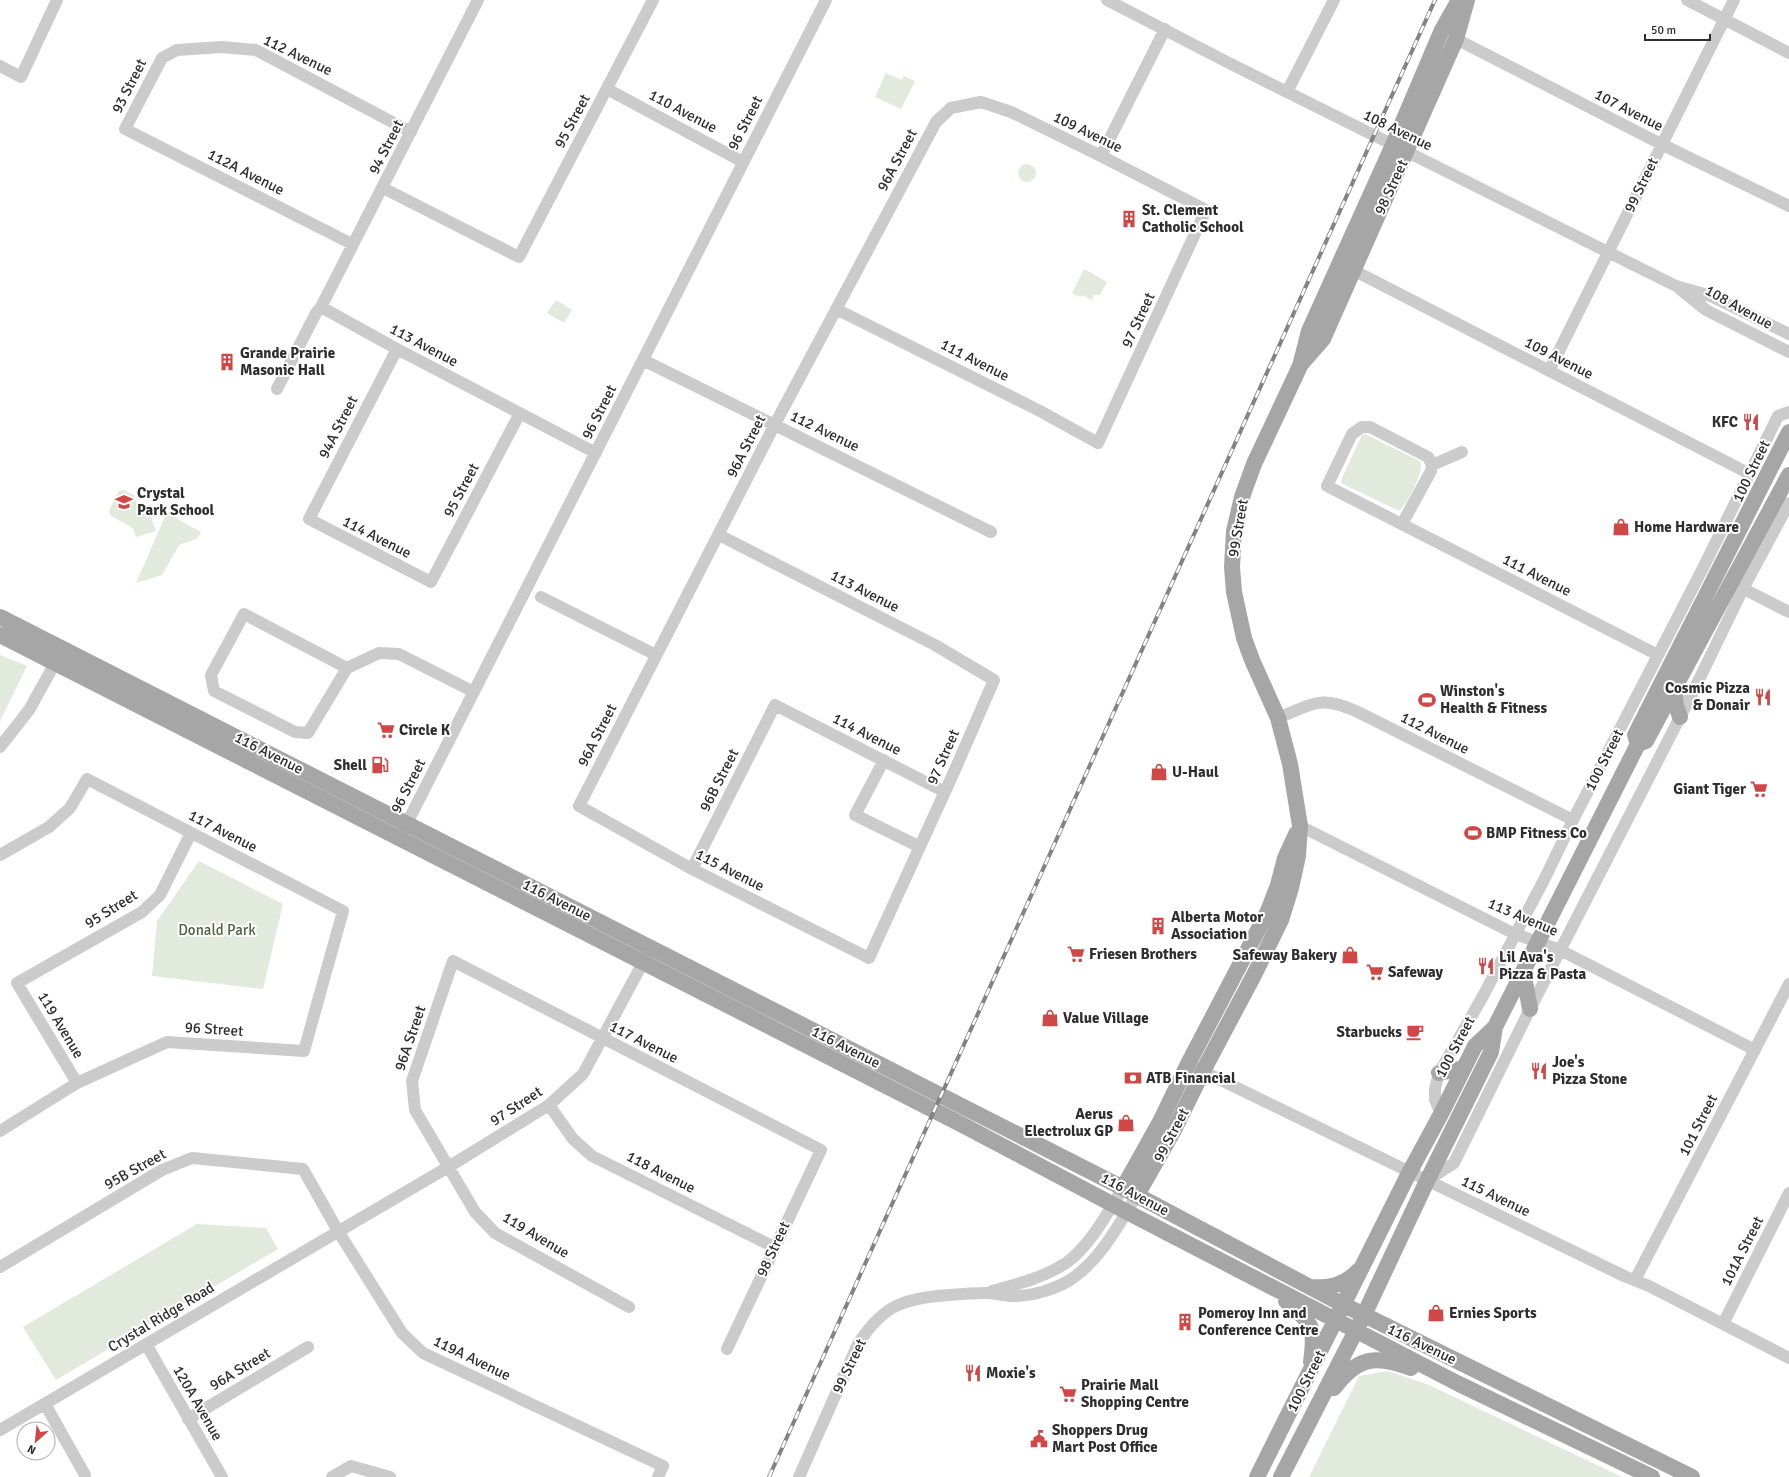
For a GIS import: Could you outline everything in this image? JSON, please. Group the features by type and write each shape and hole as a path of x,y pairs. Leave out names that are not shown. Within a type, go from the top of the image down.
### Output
{"main road":[{"name":"98 Street","path":"1400,148 1442,30 1459,0"},
{"name":"98 Street","path":"1347,267 1400,148 1456,39 1467,0"},
{"name":"99 Street","path":"1123,1188 1160,1122 1254,975 1281,920 1295,871 1300,826 1290,764 1278,718 1252,660 1244,638 1234,592 1232,556 1234,531 1242,497 1254,464 1300,366 1309,331 1347,267"},
{"name":"100 Street","path":"1638,744 1635,735 1709,572 1789,432"},
{"name":"100 Street","path":"1258,1477 1409,1173 1475,1046 1495,1026 1638,744 1646,741 1737,586 1789,475"},
{"name":"116 Avenue","path":"0,617 59,656 399,838 964,1106 1137,1195 1344,1305 1692,1477"},
{"name":"116 Avenue","path":"0,634 59,656 407,823 647,955 1127,1212 1457,1382 1652,1477"},
{"path":"1676,689 1675,702 1680,717"},
{"path":"1523,971 1530,1009"},
{"name":"100 Street","path":"1282,1477 1316,1408 1357,1331 1427,1181 1491,1052 1495,1026"},
{"name":"99 Street","path":"1137,1195 1174,1130 1196,1067"},
{"path":"1439,1073 1464,1068"},
{"path":"957,1122 964,1106"},
{"path":"1310,1287 1325,1288 1346,1282 1366,1261"},
{"path":"1267,1284 1312,1326 1314,1342 1310,1373"},
{"path":"1316,1408 1346,1373 1352,1368 1368,1361 1387,1360 1432,1376 1457,1382"}],"street":[{"path":"0,66 21,76 57,0"},
{"name":"94 Street","path":"321,307 478,0"},
{"name":"95 Street","path":"383,188 518,257 653,0"},
{"name":"96 Street","path":"399,838 826,0"},
{"name":"108 Avenue","path":"1107,0 1287,92 1676,286 1711,296 1789,334"},
{"path":"1287,92 1334,0"},
{"path":"1687,0 1789,53"},
{"name":"99 Street","path":"1549,370 1734,0"},
{"path":"1101,156 1164,29"},
{"name":"107 Avenue","path":"1456,39 1661,144 1789,206"},
{"name":"112 Avenue","path":"162,58 177,50 222,47 256,50 411,132"},
{"name":"93 Street","path":"126,129 162,58"},
{"name":"110 Avenue","path":"607,89 743,162"},
{"name":"109 Avenue","path":"951,108 981,102 1011,112 1206,210"},
{"name":"96A Street","path":"579,806 719,535 774,424 936,122 951,108"},
{"name":"112A Avenue","path":"126,129 352,244"},
{"name":"97 Street","path":"1098,443 1206,210"},
{"name":"109 Avenue","path":"1347,267 1750,474"},
{"name":"108 Avenue","path":"1676,286 1706,310 1789,352"},
{"path":"277,390 316,313 321,307"},
{"name":"113 Avenue","path":"321,307 397,349 596,452"},
{"name":"111 Avenue","path":"836,309 1040,411 1098,443"},
{"name":"94A Street","path":"309,519 397,349"},
{"name":"112 Avenue","path":"643,360 991,532"},
{"name":"100 Street","path":"1441,1114 1435,1100 1435,1089 1439,1073 1483,996 1658,655 1709,572 1750,474 1778,416 1789,412"},
{"name":"95 Street","path":"431,582 520,413"},
{"name":"111 Avenue","path":"1432,465 1428,457 1370,427 1362,427 1352,434 1327,486 1658,655"},
{"path":"1402,524 1431,471 1432,465 1462,452"},
{"name":"100 Street","path":"1427,1181 1454,1162 1530,1009 1680,717 1737,586 1789,503"},
{"name":"114 Avenue","path":"309,519 431,582"},
{"name":"113 Avenue","path":"719,535 935,645 994,680"},
{"path":"1709,572 1789,612"},
{"path":"541,597 656,655"},
{"path":"347,668 244,614 211,675 214,691 295,732 308,733 347,668 379,653 399,654 474,692"},
{"path":"0,747 29,710 59,656"},
{"name":"97 Street","path":"869,958 945,792 994,680"},
{"name":"112 Avenue","path":"1278,718 1311,704 1330,702 1338,703 1573,820"},
{"name":"114 Avenue","path":"775,705 945,792"},
{"name":"96B Street","path":"692,869 775,705"},
{"path":"884,760 856,815 920,847"},
{"name":"117 Avenue","path":"0,855 49,827 70,808 87,779 343,911"},
{"name":"115 Avenue","path":"579,806 692,869 869,958"},
{"name":"113 Avenue","path":"1300,826 1515,934 1560,950 1755,1050"},
{"name":"95 Street","path":"17,983 142,912 160,895 191,833"},
{"name":"96 Street","path":"0,1131 78,1083 167,1042 304,1050 343,911"},
{"name":"97 Street","path":"338,1231 450,1166 549,1105 583,1074 647,955"},
{"name":"96A Street","path":"450,1166 415,1110 412,1081 453,961"},
{"name":"117 Avenue","path":"453,961 821,1150"},
{"name":"119 Avenue","path":"17,983 78,1083"},
{"name":"101 Street","path":"1635,1280 1789,984"},
{"name":"115 Avenue","path":"1196,1067 1409,1173 1635,1280 1789,1358"},
{"name":"118 Avenue","path":"549,1105 573,1139 592,1156 774,1247"},
{"name":"98 Street","path":"727,1349 821,1150"},
{"name":"95B Street","path":"0,1267 162,1170 192,1158 303,1169"},
{"name":"119 Avenue","path":"450,1166 475,1212 495,1233 630,1307"},
{"name":"119A Avenue","path":"303,1169 338,1231 402,1333 423,1354 660,1472"},
{"name":"99 Street","path":"986,1293 1024,1283 1066,1263 1089,1240 1123,1188"},
{"name":"101A Street","path":"1723,1324 1789,1193"},
{"name":"99 Street","path":"799,1477 858,1344 866,1332 891,1308 911,1299 929,1296 986,1293 1015,1296 1027,1295 1041,1292 1069,1281 1081,1272 1090,1262 1127,1212 1137,1195"},
{"name":"Crystal Ridge Road","path":"0,1430 338,1231"},
{"name":"120A Avenue","path":"146,1344 222,1477"},
{"name":"96A Street","path":"188,1419 308,1347"},
{"path":"45,1404 85,1475"},
{"path":"332,1477 351,1466 390,1477"}],"green space":[{"path":"886,73 902,80 904,76 915,81 901,109 875,97"},
{"path":"1027,164 1033,167 1036,173 1033,179 1027,182 1021,179 1018,173 1021,167"},
{"path":"1084,269 1107,282 1100,295 1094,295 1092,300 1082,295 1080,297 1072,293"},
{"path":"556,300 572,310 564,323 547,313"},
{"path":"1365,434 1418,460 1421,463 1420,474 1414,488 1406,503 1399,511 1341,483 1362,435"},
{"path":"124,490 134,495 138,508 150,514 156,531 136,537 133,528 111,516 109,511 119,491"},
{"path":"173,510 179,520 201,532 198,538 179,545 162,575 136,583 167,512"},
{"path":"0,655 27,666 0,721"},
{"name":"Donald Park","path":"199,861 283,904 263,989 152,976 157,921"},
{"path":"197,1224 266,1228 278,1249 56,1380 23,1327"},
{"path":"1388,1371 1429,1385 1622,1477 1309,1477 1359,1376"}],"railway":[{"path":"769,1477 1435,0"}],"place":[{"name":"St. Clement Catholic School","path":"1129,219"},
{"name":"Grande Prairie Masonic Hall","path":"227,362"},
{"name":"KFC","path":"1751,422"},
{"name":"Crystal Park School","path":"124,502"},
{"name":"Home Hardware","path":"1621,527"},
{"name":"Cosmic Pizza & Donair","path":"1763,697"},
{"name":"Winston's Health & Fitness","path":"1427,700"},
{"name":"Circle K","path":"386,730"},
{"name":"Shell","path":"380,765"},
{"name":"U-Haul","path":"1159,772"},
{"name":"Giant Tiger","path":"1759,789"},
{"name":"BMP Fitness Co","path":"1473,833"},
{"name":"Alberta Motor Association","path":"1158,926"},
{"name":"Friesen Brothers","path":"1076,954"},
{"name":"Safeway Bakery","path":"1350,955"},
{"name":"Lil Ava's Pizza & Pasta","path":"1486,966"},
{"name":"Safeway","path":"1375,972"},
{"name":"Value Village","path":"1050,1018"},
{"name":"Starbucks","path":"1415,1032"},
{"name":"Joe's Pizza Stone","path":"1539,1071"},
{"name":"ATB Financial","path":"1133,1078"},
{"name":"Aerus Electrolux GP","path":"1126,1123"},
{"name":"Ernies Sports","path":"1436,1313"},
{"name":"Pomeroy Inn and Conference Centre","path":"1185,1322"},
{"name":"Moxie's","path":"973,1373"},
{"name":"Prairie Mall Shopping Centre","path":"1068,1394"},
{"name":"Shoppers Drug Mart Post Office","path":"1039,1439"}]}
